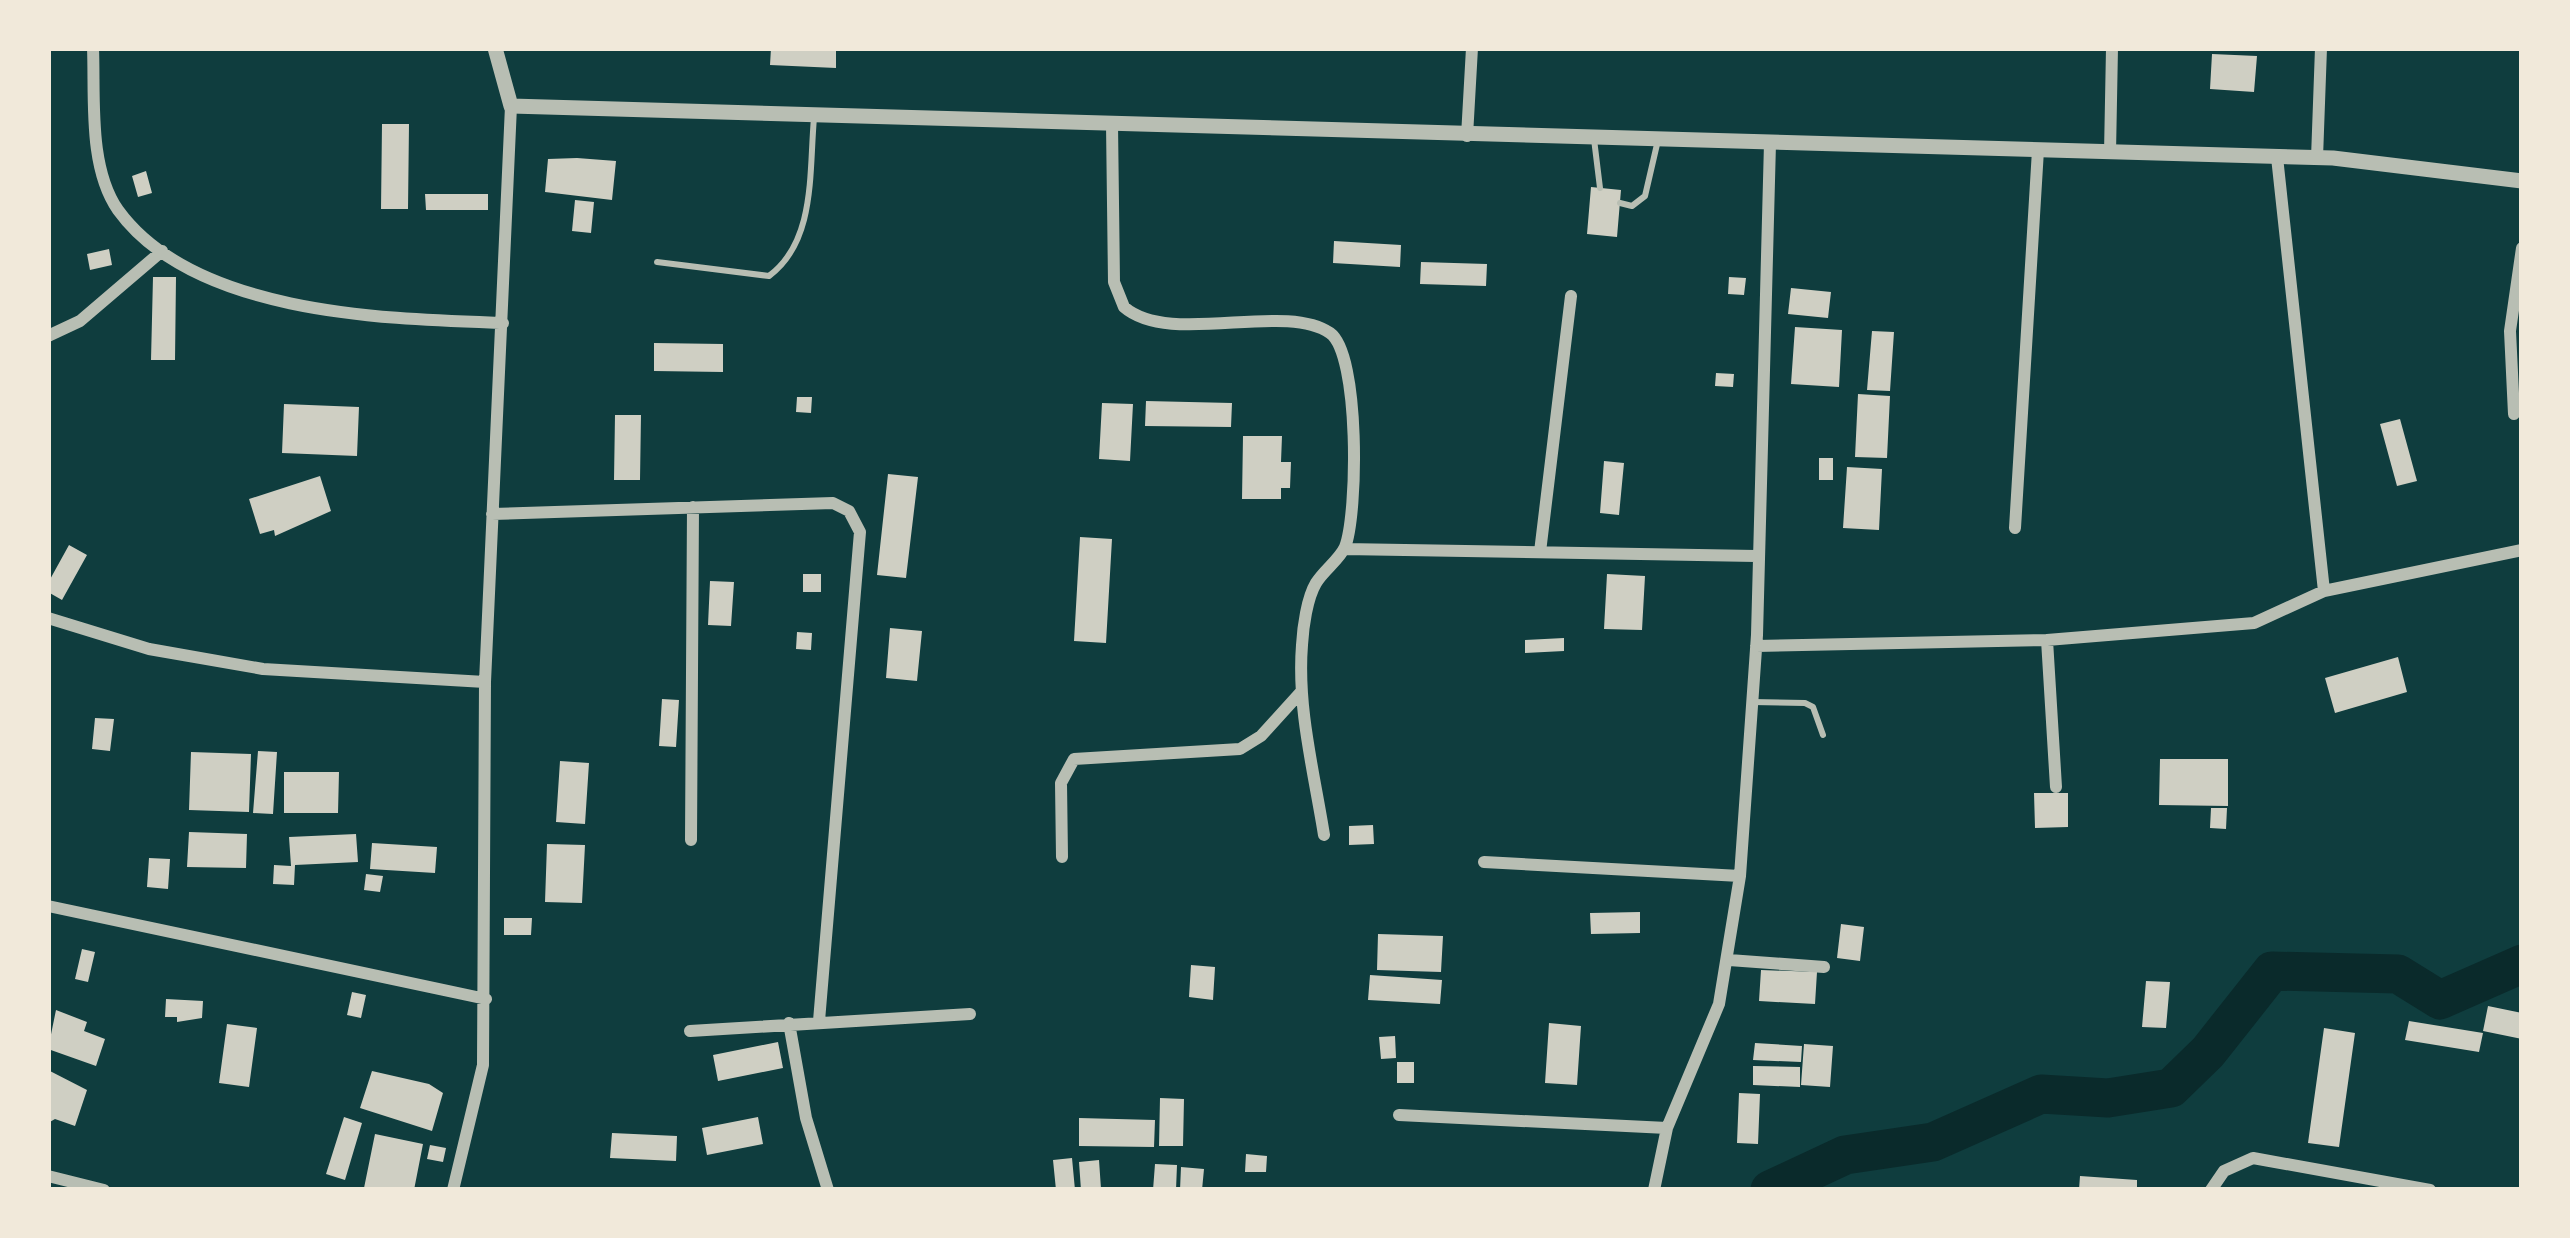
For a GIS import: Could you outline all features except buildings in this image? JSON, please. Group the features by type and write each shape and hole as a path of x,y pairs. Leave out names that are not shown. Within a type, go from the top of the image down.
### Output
{"street":[{"path":"93,48 105,181 118,209 162,251 203,274 310,307 382,319 503,323"},
{"path":"453,1190 483,1065 486,999 480,911 484,682 511,106 495,48"},
{"path":"1467,136 1472,48"},
{"path":"2110,153 2112,48"},
{"path":"2317,158 2321,48"},
{"path":"511,106 2317,158 2522,182"},
{"path":"1112,124 1114,282 1124,308 1163,323 1308,325 1332,334 1345,355 1353,456 1344,549 1314,586 1302,639 1300,693 1324,835"},
{"path":"1654,1190 1667,1128 1719,1004 1740,876 1756,646 1770,143"},
{"path":"2014,528 2038,150"},
{"path":"2277,157 2324,591"},
{"path":"2514,414 2510,331 2522,248"},
{"path":"48,336 80,321 162,251"},
{"path":"1540,552 1571,296"},
{"path":"492,514 833,503 850,512 860,532 819,1021"},
{"path":"691,840 694,507"},
{"path":"1344,549 1756,556"},
{"path":"1756,646 2047,640 2254,622 2324,591 2522,550"},
{"path":"50,623 149,649 263,669 484,682"},
{"path":"2047,640 2056,787"},
{"path":"1062,857 1061,783 1074,759 1240,749 1261,736 1300,693"},
{"path":"1484,862 1740,876"},
{"path":"48,906 486,999"},
{"path":"1729,960 1824,967"},
{"path":"690,1031 970,1014"},
{"path":"789,1023 806,1118 828,1190"},
{"path":"1399,1114 1667,1128"},
{"path":"2211,1190 2224,1171 2254,1158 2429,1190"},
{"path":"48,1176 104,1190"}],"lane":[{"path":"657,262 769,275 788,262 806,212 814,118"},
{"path":"1594,139 1600,188"},
{"path":"1620,203 1632,206 1645,196 1658,140"},
{"path":"1752,702 1805,703 1813,707 1823,735"}],"waterway":[{"path":"1770,1190 1845,1155 1933,1142 2041,1094 2108,1098 2171,1088 2208,1052 2272,971 2398,974 2440,1000 2522,964"}]}
